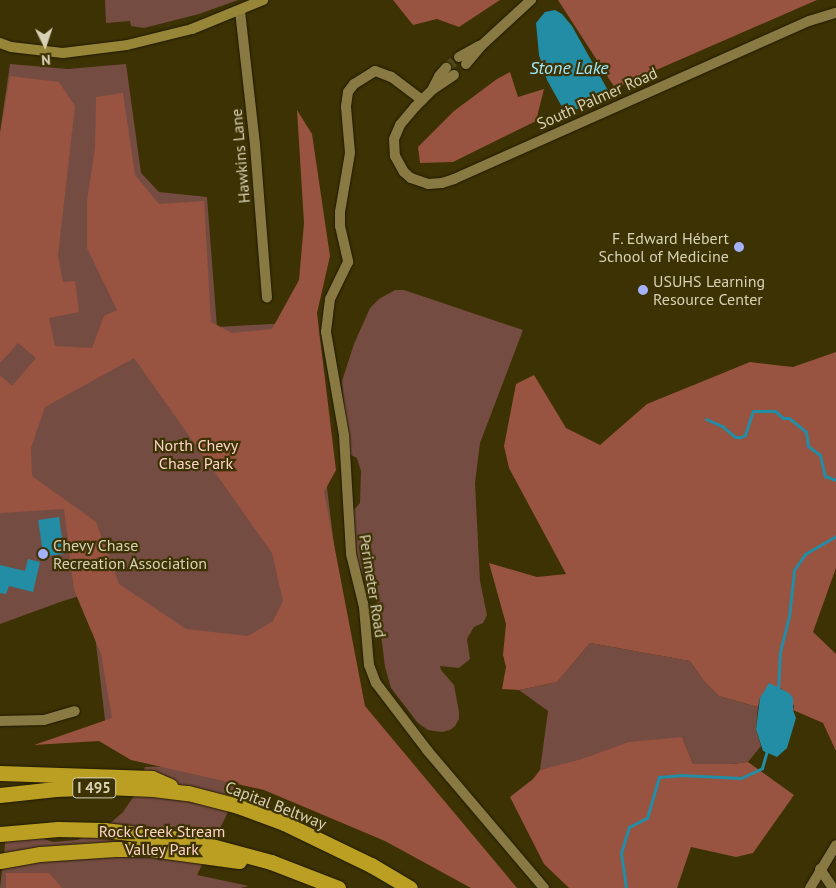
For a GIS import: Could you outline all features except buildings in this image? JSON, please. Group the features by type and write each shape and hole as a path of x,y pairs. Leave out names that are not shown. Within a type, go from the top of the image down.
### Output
{"highway":[{"path":"0,773 152,778 188,793"},
{"name":"Capital Beltway","path":"0,795 56,789 105,787 188,793 238,806 284,823 371,866 410,888"},
{"path":"0,834 95,830 151,834 222,847 310,875 338,888"},
{"path":"0,861 80,850 151,849 219,858 310,875"}],"main road":[{"path":"0,43 5,48 63,53 127,45 192,29 263,0"}],"street":[{"path":"462,60 482,45 531,0"},
{"name":"Hawkins Lane","path":"240,11 254,135 266,298"},
{"name":"South Palmer Road","path":"422,100 400,125 394,139 395,156 404,172 410,178 428,184 442,184 809,20 836,13"},
{"name":"Perimeter Road","path":"422,100 391,77 375,71 362,77 348,92 346,107 350,153 340,212 340,226 348,262 330,299 326,332 344,435 351,554 364,607 369,665 384,697 544,888"},
{"path":"422,100 433,89 439,76 450,71"},
{"path":"0,722 44,720 75,711"},
{"path":"810,888 836,845"},
{"path":"820,869 833,888"}],"green space":[{"path":"105,0 238,0 199,14 144,28 131,26 130,21 106,23"},
{"name":"North Chevy Chase Park","path":"10,64 68,69 126,64 141,173 159,192 207,197 217,327 307,322 364,794 106,728 90,593 0,624 0,132"},
{"path":"395,290 404,290 523,330 480,443 475,483 480,581 487,615 483,623 474,627 467,639 470,659 459,668 440,666 441,670 454,685 459,712 459,719 455,726 450,730 442,732 428,730 418,723 391,688 385,667 377,601 370,593 355,555 351,513 360,503 361,471 357,458 351,455 348,449 342,381 354,344 370,308 379,299"},
{"path":"590,643 690,661 704,681 719,696 758,707 756,729 761,746 748,762 693,764 682,737 540,770 548,711 519,690 557,682"},
{"name":"Rock Creek Stream Valley Park","path":"237,764 235,784 227,814 197,875 249,886 240,888 0,888 7,827 53,842 77,840 105,828 123,812 136,793 145,767"}],"shaded area":[{"path":"393,0 500,0 459,27 437,19 413,25"},
{"path":"558,0 817,0 615,88"},
{"path":"510,72 518,97 544,89 536,121 453,162 420,163 418,147 454,111 497,79"},
{"name":"North Chevy Chase Park","path":"10,76 59,82 75,106 58,256 63,282 75,281 79,312 49,318 55,346 92,348 104,316 117,310 87,248 87,201 95,148 96,97 123,93 135,175 159,204 204,201 211,322 232,333 272,329 299,280 304,223 297,110 312,134 330,256 317,313 336,470 324,492 365,706 517,888 471,888 385,841 264,790 131,760 99,741 34,745 112,718 101,654 74,590 64,509 0,513 0,375 12,386 36,358 18,343 0,363 0,134","holes":["134,358 272,553 283,601 273,621 248,636 186,629 119,584 96,522 32,476 31,448 45,407"]},
{"path":"836,352 836,568 813,632 836,654 836,751 823,723 793,710 794,706 782,689 774,687 760,698 758,707 719,696 704,681 690,661 590,643 557,682 519,690 502,689 506,667 503,655 506,624 489,563 537,577 566,574 509,468 504,446 516,384 534,375 566,428 600,445 647,404 750,362 793,367"},
{"path":"682,737 693,764 748,762 794,795 753,853 736,857 691,847 677,888 569,888 544,864 510,797 533,779 540,770 582,759 629,742"},
{"path":"6,873 49,873 62,888 6,888"}],"water":[{"name":"Stone Lake","path":"555,10 562,14 572,26 610,94 566,114 547,80 539,55 536,23 545,12"},
{"path":"59,517 64,554 43,557 38,520"},
{"path":"28,559 40,562 33,592 9,586 6,594 0,593 0,565 25,571"},
{"path":"769,683 789,693 793,698 793,710 796,718 787,748 777,757 763,751 756,729 760,698"}],"waterway":[{"path":"706,419 722,426 735,437 741,437 745,435 753,411 775,411 783,418 789,418 806,432 808,446 820,455 825,476 836,480"},
{"path":"778,690 780,652 789,617 794,570 805,554 836,536"},
{"path":"626,888 621,853 629,827 647,818 659,777 680,775 741,778 762,768 767,750"}],"tunnel":[{"path":"446,68 459,57"}],"place":[{"name":"F. Edward Hébert School of Medicine","path":"739,247"},
{"name":"USUHS Learning Resource Center","path":"643,290"},
{"name":"Chevy Chase Recreation Association","path":"43,554"}]}
